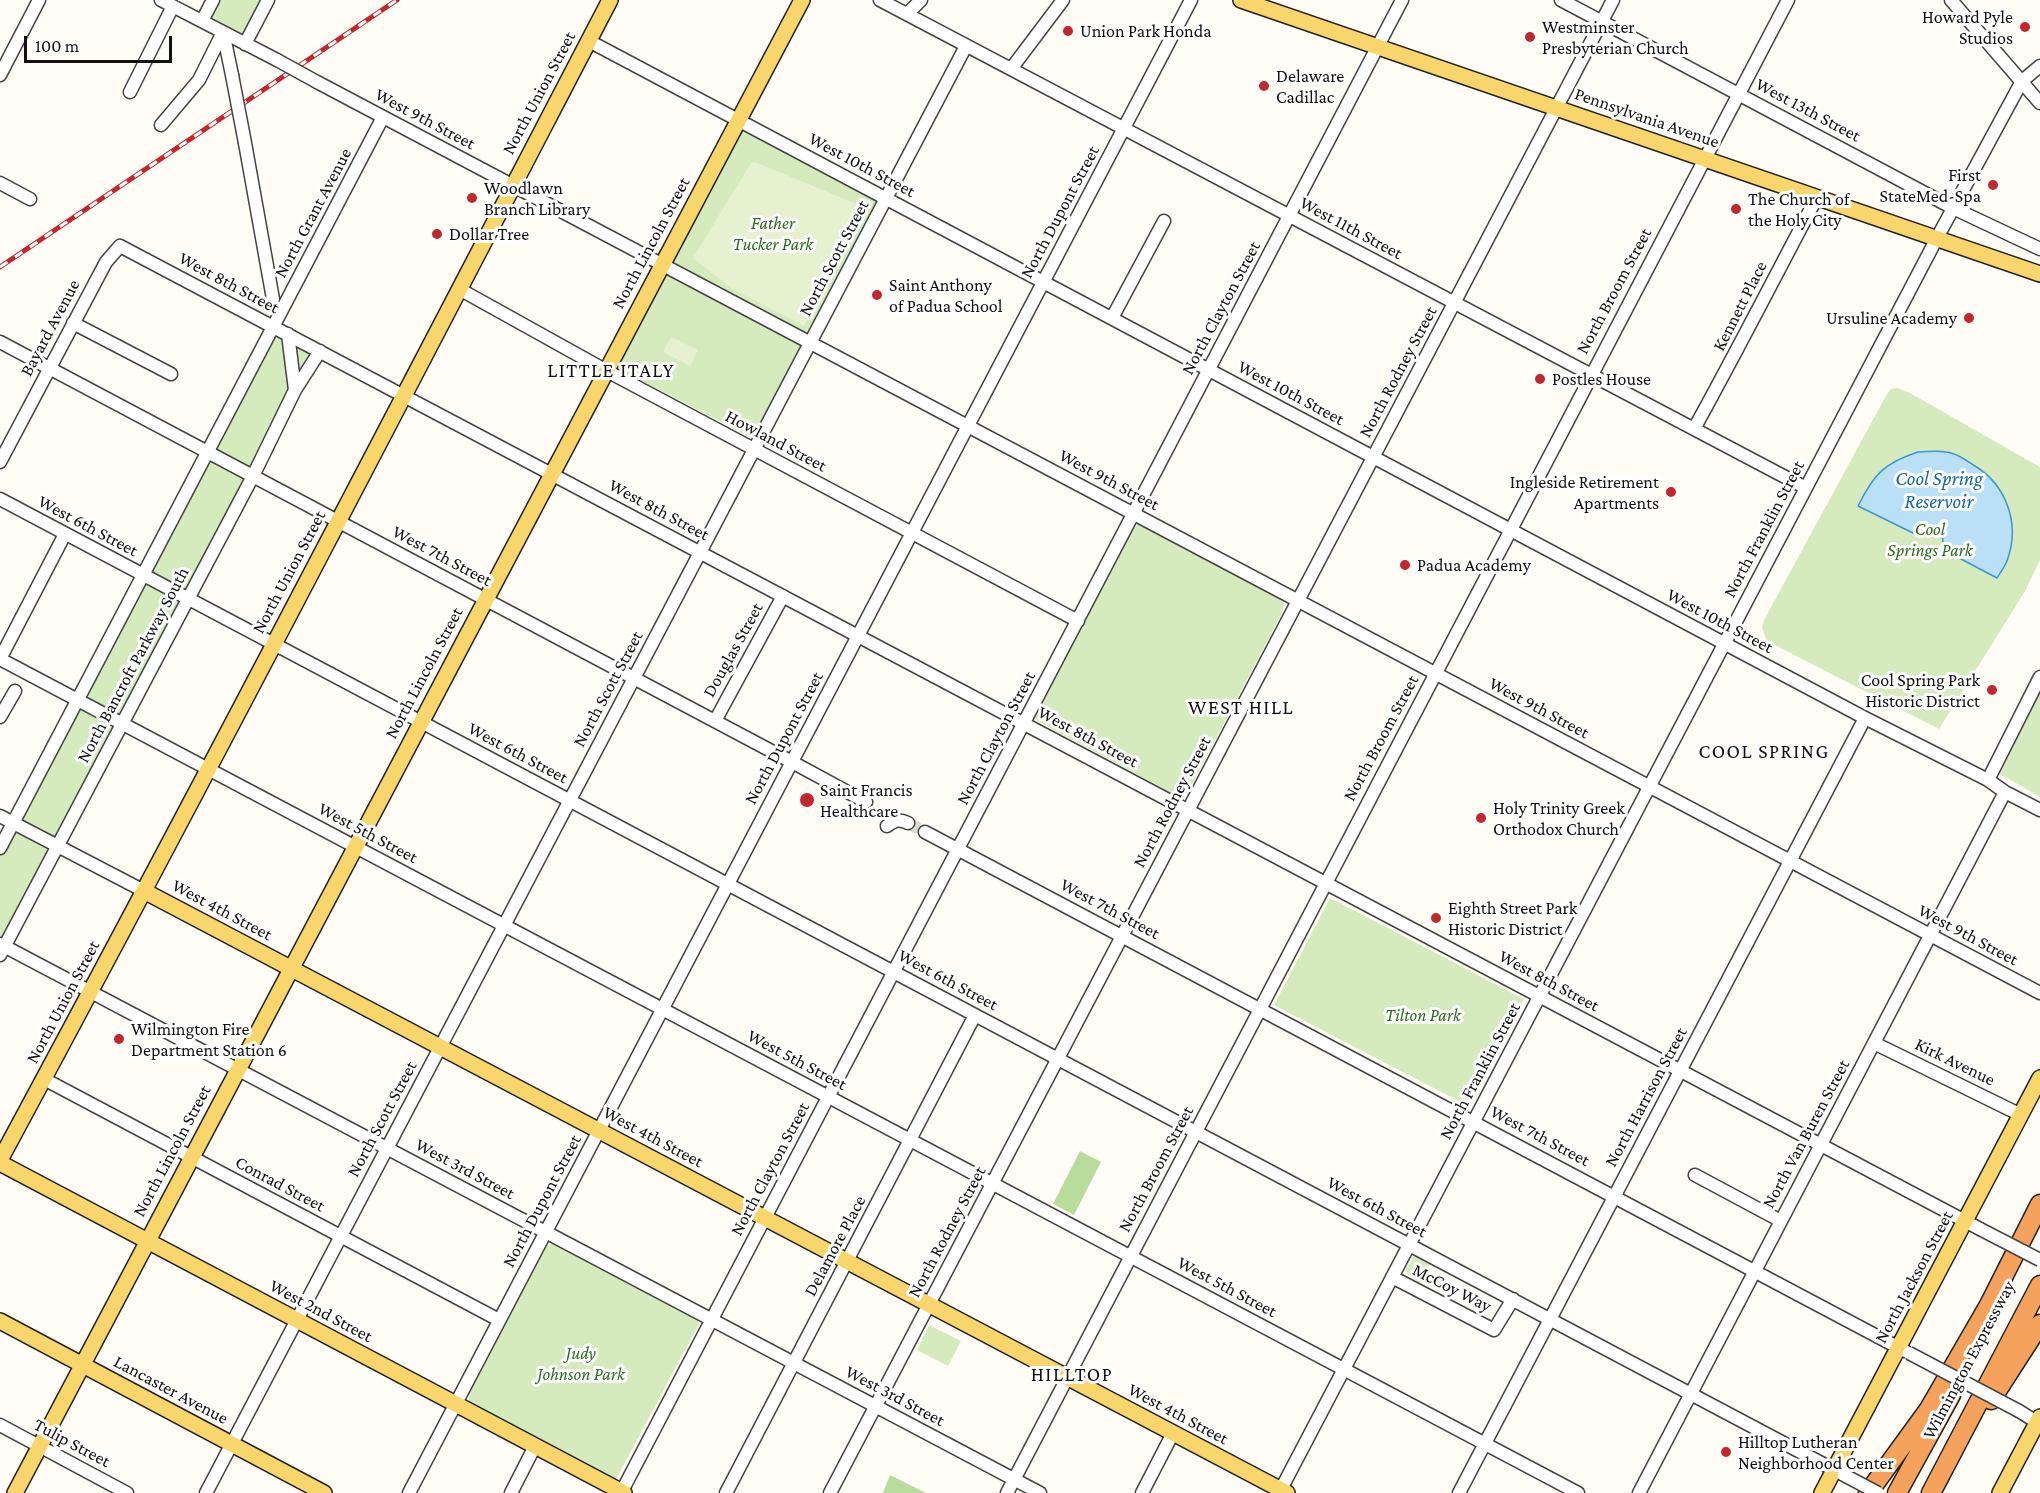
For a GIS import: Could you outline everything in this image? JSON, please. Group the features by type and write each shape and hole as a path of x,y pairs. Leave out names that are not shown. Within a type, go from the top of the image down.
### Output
{"highway":[{"path":"1868,1493 1929,1409 1989,1305 2040,1204"},
{"name":"Wilmington Expressway","path":"1897,1493 2040,1226"},
{"name":"Wilmington Expressway","path":"1931,1493 2040,1285"},
{"path":"1939,1493 1968,1438 2040,1324"}],"main road":[{"name":"North Union Street","path":"0,1162 461,290 610,0"},
{"name":"North Lincoln Street","path":"15,1493 802,0"},
{"name":"Pennsylvania Avenue","path":"1241,0 2040,274"},
{"name":"West 4th Street","path":"144,891 1282,1492"},
{"name":"North Jackson Street","path":"1822,1493 1839,1473 1904,1350 1965,1221 2040,1078"},
{"name":"West 2nd Street","path":"0,1162 622,1493"},
{"name":"Lancaster Avenue","path":"0,1321 324,1493"},
{"path":"2000,1493 2039,1421"}],"street":[{"path":"0,75 39,0"},
{"name":"West 9th Street","path":"161,0 2040,993"},
{"path":"202,21 213,0"},
{"path":"245,44 268,0"},
{"name":"West 11th Street","path":"880,0 1806,488"},
{"path":"907,14 921,0"},
{"path":"1011,69 1063,0"},
{"name":"North Dupont Street","path":"409,1493 1191,0"},
{"name":"North Clayton Street","path":"622,1493 1402,0"},
{"name":"West 13th Street","path":"1561,0 1953,207 2040,249"},
{"name":"North Rodney Street","path":"830,1493 1613,0"},
{"name":"North Broom Street","path":"1007,1493 1788,0"},
{"path":"1951,1 2040,103"},
{"path":"130,92 173,6"},
{"path":"223,32 273,299"},
{"path":"161,125 199,80 223,32"},
{"name":"West 10th Street","path":"589,41 1866,718 1988,780 2005,792 2040,810"},
{"name":"North Scott Street","path":"206,1493 966,46"},
{"name":"North Franklin Street","path":"1282,1492 1409,1244 1953,207 2022,81 2040,66"},
{"name":"North Grant Avenue","path":"274,326 383,117"},
{"path":"0,183 30,199"},
{"name":"Kennett Place","path":"1694,429 1725,375 1740,341 1817,197"},
{"path":"1112,318 1164,221"},
{"name":"West 8th Street","path":"120,246 2040,1260"},
{"name":"Bayard Avenue","path":"0,462 110,255 120,246"},
{"name":"Howland Street","path":"461,290 754,450 1078,621"},
{"path":"73,323 171,374"},
{"name":"North Bancroft Parkway South","path":"0,848 274,326"},
{"path":"288,334 296,390"},
{"name":"West 7th Street","path":"0,342 866,802"},
{"name":"North Bancroft Parkway South","path":"2,948 189,599 296,390 320,351"},
{"name":"West 6th Street","path":"0,500 1878,1493"},
{"path":"0,659 65,534"},
{"name":"Douglas Street","path":"715,721 783,596"},
{"name":"West 5th Street","path":"0,659 1578,1493"},
{"path":"1988,780 2040,677"},
{"path":"0,717 15,691"},
{"name":"North Harrison Street","path":"1459,1493 1866,718"},
{"name":"North Van Buren Street","path":"1639,1493 2005,792"},
{"name":"West 4th Street","path":"0,816 144,891"},
{"path":"887,826 895,820 908,823"},
{"name":"West 7th Street","path":"925,832 2039,1421"},
{"name":"West 3rd Street","path":"2,948 91,991 1040,1493"},
{"name":"Delamore Place","path":"726,1493 975,1015"},
{"name":"Kirk Avenue","path":"1874,1043 2021,1115"},
{"name":"Conrad Street","path":"44,1079 499,1320"},
{"path":"1695,1175 1781,1221"},
{"name":"McCoy Way","path":"1392,1277 1494,1330 1513,1299"},
{"name":"Tulip Street","path":"0,1425 127,1493"},
{"path":"1142,1493 1173,1433"},
{"path":"511,1493 535,1446"}],"green space":[{"path":"213,0 268,0 245,44 202,21"},
{"name":"Father Tucker Park","path":"741,130 876,201 752,438 617,368"},
{"path":"755,162 866,208 804,326 731,288 693,258 751,163"},
{"path":"274,326 320,351 0,955 0,848"},
{"path":"671,337 698,350 690,366 663,352"},
{"name":"Cool Springs Park","path":"1897,388 1910,393 2040,467 2040,560 2025,591 1939,729 1767,641 1762,628 1764,620 1887,394 1891,389"},
{"path":"1137,525 1142,525 1277,596 1284,604 1281,615 1189,790 1181,798 1034,719 1132,530"},
{"path":"2040,693 2040,797 2000,774"},
{"name":"Tilton Park","path":"1330,898 1524,999 1468,1106 1274,1005"},
{"path":"1080,1151 1101,1162 1074,1215 1053,1204"},
{"name":"Judy Johnson Park","path":"556,1243 698,1320 699,1324 615,1481 469,1403 469,1394 546,1246"},
{"path":"1414,1256 1430,1263 1420,1283 1407,1274 1406,1269"},
{"path":"929,1325 961,1341 948,1366 917,1350"},
{"path":"890,1475 926,1493 883,1493"}],"water":[{"name":"Cool Spring Reservoir","path":"1943,451 1961,457 1986,474 2002,494 2008,506 2012,532 2008,558 1997,578 1942,549 1943,539 1934,528 1922,527 1913,533 1858,506 1881,471 1888,465 1918,452"}],"tunnel":[{"path":"908,823 925,832"}],"railway":[{"path":"0,267 397,0"}],"place":[{"name":"Howard Pyle Studios","path":"2025,27"},
{"name":"Union Park Honda","path":"1068,31"},
{"name":"Westminster Presbyterian Church","path":"1530,37"},
{"name":"Delaware Cadillac","path":"1264,86"},
{"name":"First StateMed-Spa","path":"1993,185"},
{"name":"Woodlawn Branch Library","path":"472,198"},
{"name":"The Church of the Holy City","path":"1736,209"},
{"name":"Dollar Tree","path":"437,234"},
{"name":"Saint Anthony of Padua School","path":"877,295"},
{"name":"Ursuline Academy","path":"1969,318"},
{"name":"Postles House","path":"1540,379"},
{"name":"Ingleside Retirement Apartments","path":"1671,492"},
{"name":"Padua Academy","path":"1405,565"},
{"name":"Cool Spring Park Historic District","path":"1992,690"},
{"name":"Saint Francis Healthcare","path":"807,800"},
{"name":"Holy Trinity Greek Orthodox Church","path":"1481,818"},
{"name":"Eighth Street Park Historic District","path":"1436,918"},
{"name":"Wilmington Fire Department Station 6","path":"119,1039"},
{"name":"Hilltop Lutheran Neighborhood Center","path":"1726,1452"}],"district":[{"name":"LITTLE ITALY","path":"611,371"},
{"name":"WEST HILL","path":"1241,708"},
{"name":"COOL SPRING","path":"1764,752"},
{"name":"HILLTOP","path":"1072,1375"}]}
